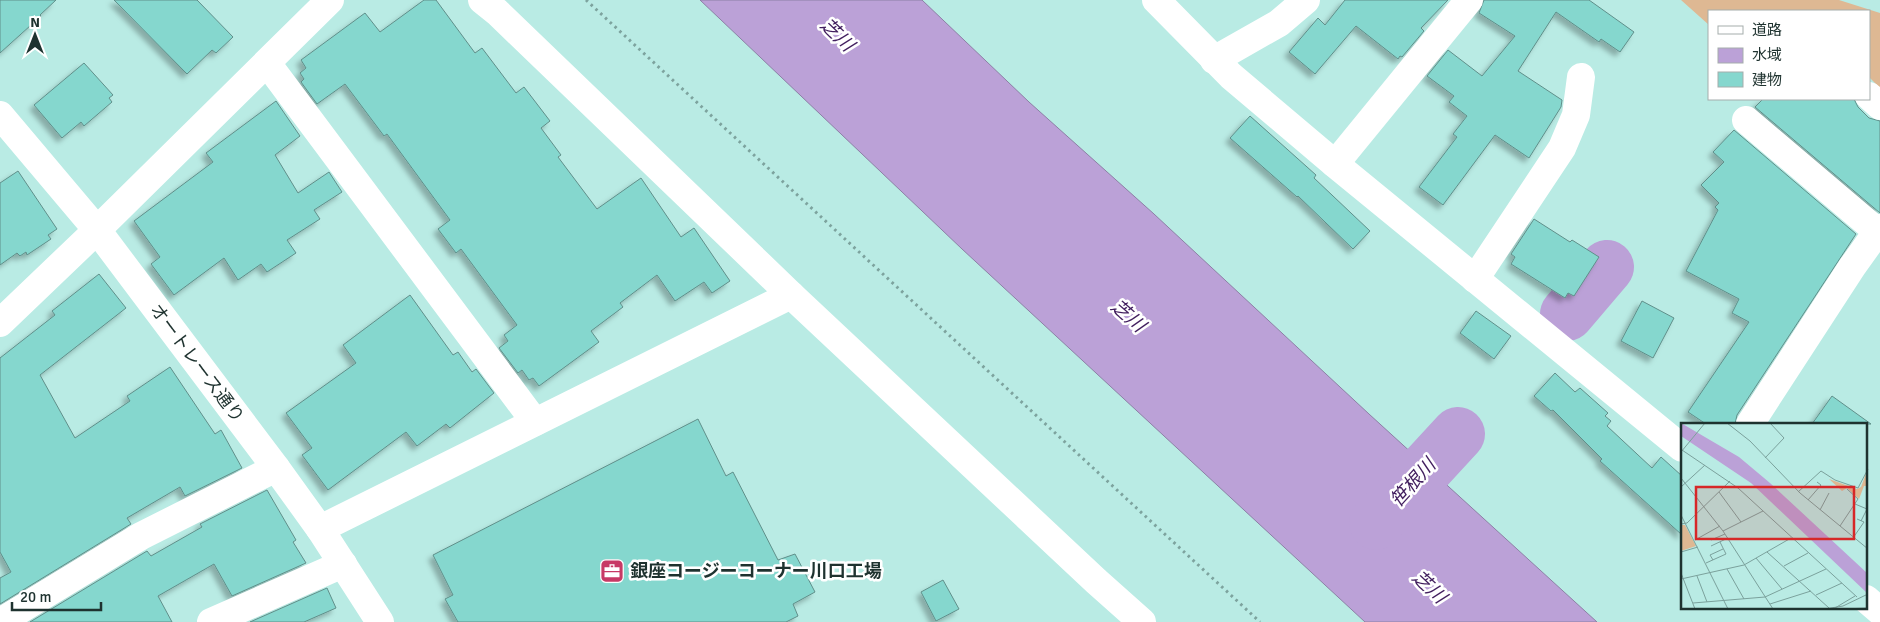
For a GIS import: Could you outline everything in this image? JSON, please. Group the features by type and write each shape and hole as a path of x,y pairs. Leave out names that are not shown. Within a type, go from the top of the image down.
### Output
{"street":[{"path":"0,323 330,0"},
{"path":"482,0 791,295 1096,581 1134,620"},
{"path":"1156,0 1214,60 1335,164 1681,447"},
{"path":"1214,60 1278,23 1306,0"},
{"path":"1335,164 1469,0"},
{"path":"267,63 535,422"},
{"path":"1475,279 1562,148 1576,115 1581,77"},
{"path":"1870,97 1880,106"},
{"name":"オートレース通り","path":"0,115 97,230 276,468 320,528 343,564 372,620"},
{"path":"1746,120 1879,230 1852,267 1751,423"},
{"path":"320,528 791,295"},
{"path":"0,622 141,536 276,468"},
{"path":"211,622 343,564"}],"path":[{"path":"586,0 1260,622"}],"shaded area":[{"path":"1681,0 1839,0 1880,13 1880,88 1870,78 1870,10 1708,10 1708,24"}],"water":[{"name":"芝川","path":"700,0 922,0 1029,102 1154,214 1597,622 1365,622 962,249"}],"building":[{"path":"0,0 56,0 0,53"},
{"path":"114,0 197,0 233,37 216,53 212,50 187,74"},
{"path":"424,0 436,0 475,53 482,48 516,93 524,87 550,121 541,128 561,155 558,157 597,209 641,178 681,237 694,228 730,281 712,293 704,282 675,301 657,275 620,303 623,307 591,331 599,342 539,386 533,378 529,380 522,370 518,373 499,348 508,341 504,335 517,325 461,249 456,253 438,229 450,220 387,134 384,136 345,84 317,104 301,82 304,79 300,73 306,68 301,60 365,13 380,32"},
{"path":"1345,0 1448,0 1421,28 1424,31 1402,57 1400,56 1398,59 1356,26 1315,74 1289,52 1318,18 1325,25"},
{"path":"1484,0 1589,0 1634,32 1620,52 1601,39 1599,42 1556,12 1518,71 1562,100 1561,107 1529,158 1495,135 1443,205 1419,187 1457,137 1453,134 1467,116 1449,102 1454,96 1427,76 1448,50 1482,76 1515,36 1479,13"},
{"path":"84,63 113,95 109,98 112,102 84,126 81,122 62,138 34,105"},
{"path":"1762,100 1854,100 1858,107 1869,118 1880,121 1880,213 1755,107"},
{"path":"276,101 300,136 275,155 298,193 329,172 342,192 314,210 320,219 287,240 296,253 267,272 261,264 238,280 224,258 174,295 151,264 160,257 134,221 213,162 206,153"},
{"path":"1250,116 1316,175 1314,178 1370,231 1353,249 1298,196 1230,138"},
{"path":"1734,130 1856,234 1737,415 1735,423 1704,423 1688,412 1749,322 1732,313 1739,299 1686,271 1718,210 1715,207 1719,203 1701,185 1724,162 1713,152"},
{"path":"18,171 57,229 48,235 51,239 27,255 26,252 20,256 17,253 0,265 0,183"},
{"path":"1534,219 1570,242 1572,240 1599,257 1574,296 1568,293 1565,298 1511,264 1515,257 1511,254"},
{"path":"99,274 126,308 40,375 75,438 130,401 127,396 170,367 215,434 221,430 242,468 185,496 180,487 127,518 131,524 0,604 0,578 11,572 0,552 0,358 55,315 52,311"},
{"path":"410,295 453,355 458,352 472,372 476,369 494,393 450,428 446,424 417,446 406,432 328,490 302,455 312,448 286,413 356,363 343,345"},
{"path":"1642,301 1674,318 1653,358 1621,341"},
{"path":"1476,311 1511,336 1494,359 1460,333"},
{"path":"1555,373 1575,392 1580,388 1608,413 1605,416 1611,421 1607,426 1652,468 1661,457 1681,475 1681,534 1600,461 1602,459 1553,410 1551,411 1534,396"},
{"path":"1832,396 1871,424 1868,423 1813,423"},
{"path":"698,419 726,476 733,472 778,560 795,554 815,592 793,604 798,616 786,622 458,622 445,599 453,595 433,555"},
{"path":"267,490 296,540 293,542 306,563 232,596 214,564 158,596 172,622 30,622 147,551 151,556 202,527 200,524"},
{"path":"943,580 959,609 936,621 921,592"},
{"path":"327,588 336,608 304,622 250,622"}],"waterway":[{"name":"笹根川","path":"1567,314 1607,267"},
{"name":"笹根川","path":"1376,523 1458,434"}],"place":[{"name":"銀座コージーコーナー川口工場","path":"612,571"}]}
